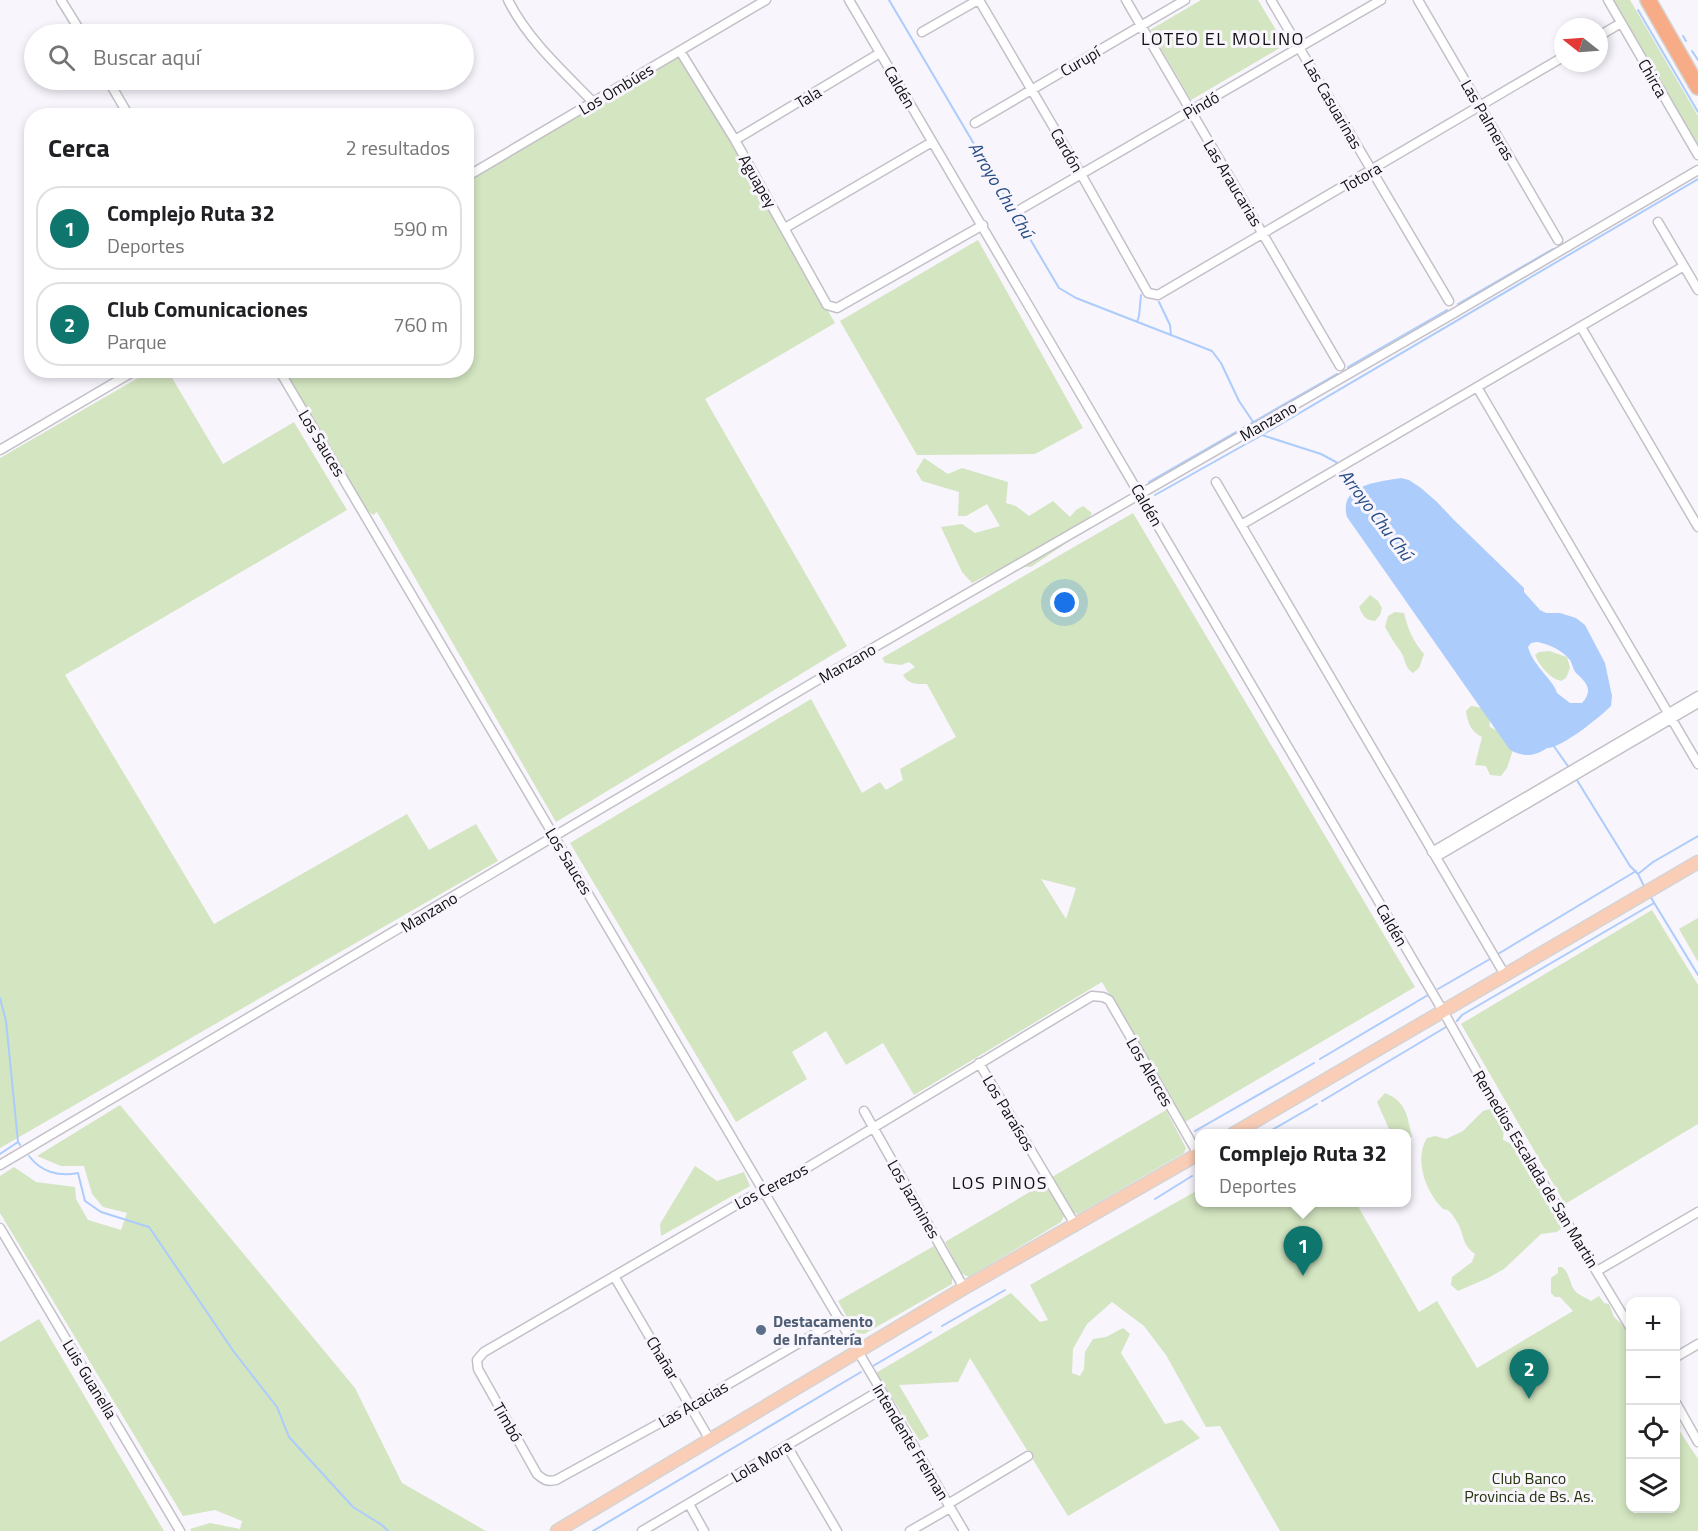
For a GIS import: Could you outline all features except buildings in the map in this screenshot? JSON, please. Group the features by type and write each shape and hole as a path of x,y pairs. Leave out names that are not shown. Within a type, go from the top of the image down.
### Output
{"highway":[{"path":"1648,0 1698,87"}],"main road":[{"path":"1242,1129 1698,862"},
{"path":"557,1531 964,1288 1195,1156"}],"street":[{"path":"61,0 76,24"},
{"path":"508,0 528,34 593,102"},
{"name":"Los Ombúes","path":"474,172 766,0"},
{"name":"Caldén","path":"849,0 1443,1011"},
{"path":"922,32 979,0"},
{"name":"Cardón","path":"979,0 1148,292 1158,295"},
{"name":"Las Araucarias","path":"1126,0 1340,366"},
{"name":"Curupí","path":"975,123 1185,0"},
{"name":"Las Casuarinas","path":"1272,0 1449,301"},
{"name":"Pindó","path":"1021,209 1381,0"},
{"name":"Las Palmeras","path":"1418,0 1558,240"},
{"name":"Chirca","path":"1608,0 1698,155"},
{"path":"1608,30 1621,22"},
{"name":"Aguapey","path":"680,51 735,140 827,305 837,308 983,225"},
{"name":"Tala","path":"735,140 880,53"},
{"name":"Totora","path":"1158,295 1554,62"},
{"path":"114,90 124,108"},
{"path":"785,228 932,142"},
{"name":"Manzano","path":"0,1165 821,678 1698,170"},
{"path":"1658,222 1698,290"},
{"path":"1241,525 1684,266"},
{"path":"1581,327 1698,527"},
{"path":"0,450 122,378"},
{"name":"Los Sauces","path":"284,378 859,1352"},
{"path":"1477,387 1698,764"},
{"path":"1216,482 1505,975"},
{"path":"1670,716 1698,696"},
{"path":"1434,854 1670,716 1698,703"},
{"name":"Los Cerezos","path":"477,1360 484,1352 750,1197 765,1193 1087,999 1098,996"},
{"name":"Los Alerces","path":"1098,996 1109,1000 1195,1147"},
{"name":"Remedios Escalada de San Martin","path":"1443,1011 1493,1100 1626,1320"},
{"name":"Los Paraísos","path":"979,1063 1076,1226"},
{"name":"Los Jazmines","path":"864,1111 964,1288"},
{"path":"1597,1271 1698,1212"},
{"name":"Luis Guanella","path":"0,1228 180,1531"},
{"name":"Chañar","path":"614,1276 710,1440"},
{"name":"Las Acacias","path":"544,1481 556,1480 691,1406 840,1318"},
{"path":"1680,1355 1698,1344"},
{"name":"Intendente Freiman","path":"859,1352 879,1391 964,1531"},
{"name":"Timbó","path":"477,1360 483,1379 537,1474 544,1481"},
{"name":"Lola Mora","path":"642,1531 879,1391"},
{"path":"1677,1405 1698,1442"},
{"path":"787,1446 837,1531"},
{"path":"910,1531 1028,1456"},
{"path":"688,1504 704,1531"}],"green space":[{"path":"1201,0 1258,0 1285,45 1191,100 1150,30"},
{"path":"1613,0 1630,0 1698,116 1698,146"},
{"path":"681,55 835,323 705,399 847,646 556,822 377,512 373,515 362,506 287,378 474,378 474,178"},
{"path":"978,240 1083,428 1035,454 917,455 840,321"},
{"path":"138,378 172,378 223,464 294,422 347,510 65,675 214,924 407,814 429,850 476,824 498,861 0,1148 0,458"},
{"path":"924,458 948,474 962,468 1008,482 1006,503 1016,506 1029,516 1053,501 1070,517 1083,506 1092,513 1081,533 1031,567 1008,565 972,583 962,572 941,527 962,524 975,533 1000,526 987,504 966,516 958,516 959,492 922,481 916,471"},
{"path":"1133,513 1415,987 1185,1122 1102,982 914,1095 883,1043 846,1065 826,1031 792,1052 807,1079 736,1122 570,843 811,699 862,793 880,782 886,790 903,780 900,769 956,737 927,684 911,682 903,675 915,667 909,662 901,665 885,663 882,658","holes":["1041,879 1076,888 1066,919"]},
{"path":"1370,595 1378,601 1382,608 1375,621 1365,617 1359,607"},
{"path":"1395,612 1404,613 1411,635 1424,654 1419,668 1413,673 1385,627 1388,616"},
{"path":"1549,651 1567,657 1570,668 1566,678 1561,681 1545,671 1535,655"},
{"path":"1471,706 1483,708 1489,714 1490,727 1500,732 1514,747 1507,768 1501,776 1490,775 1486,766 1475,765 1482,737 1472,729 1469,723 1466,711"},
{"path":"1652,910 1698,985 1698,1124 1565,1204 1461,1024"},
{"path":"1698,918 1698,962 1679,929"},
{"path":"1385,1093 1398,1101 1405,1110 1410,1129 1389,1129 1377,1102"},
{"path":"120,1105 355,1388 402,1483 486,1531 191,1531 190,1529 210,1523 240,1529 242,1521 215,1510 183,1516 0,1213 0,1176 14,1167 36,1182 75,1187 76,1199 88,1220 121,1230 127,1213 103,1207 92,1194 84,1166 61,1166 37,1156"},
{"path":"1493,1108 1504,1128 1503,1140 1516,1146 1554,1214 1564,1226 1557,1232 1541,1234 1504,1269 1458,1291 1451,1285 1452,1277 1472,1262 1475,1254 1465,1243 1452,1215 1441,1207 1430,1192 1423,1174 1421,1155 1427,1138 1435,1136 1446,1139 1463,1131 1483,1111"},
{"path":"1166,1110 1186,1148 1184,1153 1078,1214 1073,1213 1052,1177"},
{"path":"695,1166 717,1181 744,1172 750,1186 661,1236 660,1224"},
{"path":"1045,1183 1064,1216 1061,1222 969,1277 961,1273 945,1242"},
{"name":"Club Banco Provincia de Bs. As.","path":"1195,1192 1195,1207 1358,1207 1419,1312 1437,1301 1477,1368 1573,1311 1560,1297 1555,1297 1551,1293 1551,1278 1558,1273 1558,1267 1562,1267 1577,1293 1591,1301 1599,1296 1604,1303 1609,1304 1614,1317 1626,1328 1626,1513 1680,1513 1680,1432 1698,1459 1698,1531 1280,1531 1220,1426 1206,1427 1166,1355 1144,1326 1112,1302 1087,1324 1073,1349 1072,1373 1080,1376 1084,1369 1085,1352 1093,1339 1106,1337 1123,1328 1130,1334 1121,1353 1165,1424 1182,1420 1200,1438 1068,1516 970,1358 958,1382 899,1385 929,1436 920,1441 876,1373 1011,1293 1040,1322 1048,1320 1030,1285"},
{"path":"934,1246 952,1276 952,1284 864,1334 856,1333 838,1301"},
{"path":"39,1319 164,1531 0,1531 0,1342"}],"water":[{"path":"1401,478 1421,488 1437,502 1524,588 1524,592 1540,610 1576,618 1585,625 1605,663 1612,696 1611,706 1562,743 1529,755 1510,750 1347,517 1346,506 1354,491 1372,483","holes":["1537,642 1559,650 1570,660 1575,671 1587,686 1588,694 1582,703 1570,703 1557,693 1534,661 1528,647 1531,643"]}],"waterway":[{"name":"Arroyo Chu Chú","path":"889,0 1059,288 1076,298 1212,351 1221,363 1239,401 1262,435 1321,454 1336,462 1337,465"},
{"path":"1638,10 1698,112"},
{"path":"1683,36 1686,41"},
{"path":"1692,51 1698,60"},
{"path":"1155,495 1262,435 1698,179"},
{"path":"1458,304 1553,249"},
{"path":"1137,322 1141,295"},
{"path":"1159,302 1170,325 1171,335"},
{"path":"1348,367 1447,310"},
{"path":"1149,482 1337,374"},
{"name":"Arroyo Chu Chú","path":"1340,470 1342,475 1359,489"},
{"name":"Arroyo Chu Chú","path":"1553,745 1570,769"},
{"name":"Arroyo Chu Chú","path":"1575,777 1645,888"},
{"path":"1638,874 1653,862 1698,836"},
{"path":"1498,954 1636,871"},
{"name":"Arroyo Chu Chú","path":"1650,896 1698,975"},
{"path":"1457,1021 1462,1015 1654,903"},
{"path":"1438,989 1490,959"},
{"path":"1320,1059 1428,995"},
{"path":"0,998 6,1021 18,1142"},
{"path":"1322,1101 1446,1027"},
{"path":"1198,1129 1314,1063"},
{"path":"1274,1129 1317,1104"},
{"path":"0,1154 18,1142 20,1145"},
{"name":"Arroyo Chu Chú","path":"29,1156 39,1166 51,1172 78,1173 85,1201 101,1212 149,1227 234,1352 277,1407 289,1437 353,1507 388,1531"},
{"path":"1155,1199 1192,1176"},
{"path":"942,1326 1005,1290"},
{"path":"873,1366 931,1332"},
{"path":"593,1531 861,1372"}],"place":[{"name":"Complejo Ruta 32","path":"1303,1276"},
{"name":"Destacamento de Infantería","path":"761,1330"},
{"name":"Club Comunicaciones","path":"1529,1399"}],"district":[{"name":"LOTEO EL MOLINO","path":"1223,39"},
{"name":"LOS PINOS","path":"1000,1183"}]}
